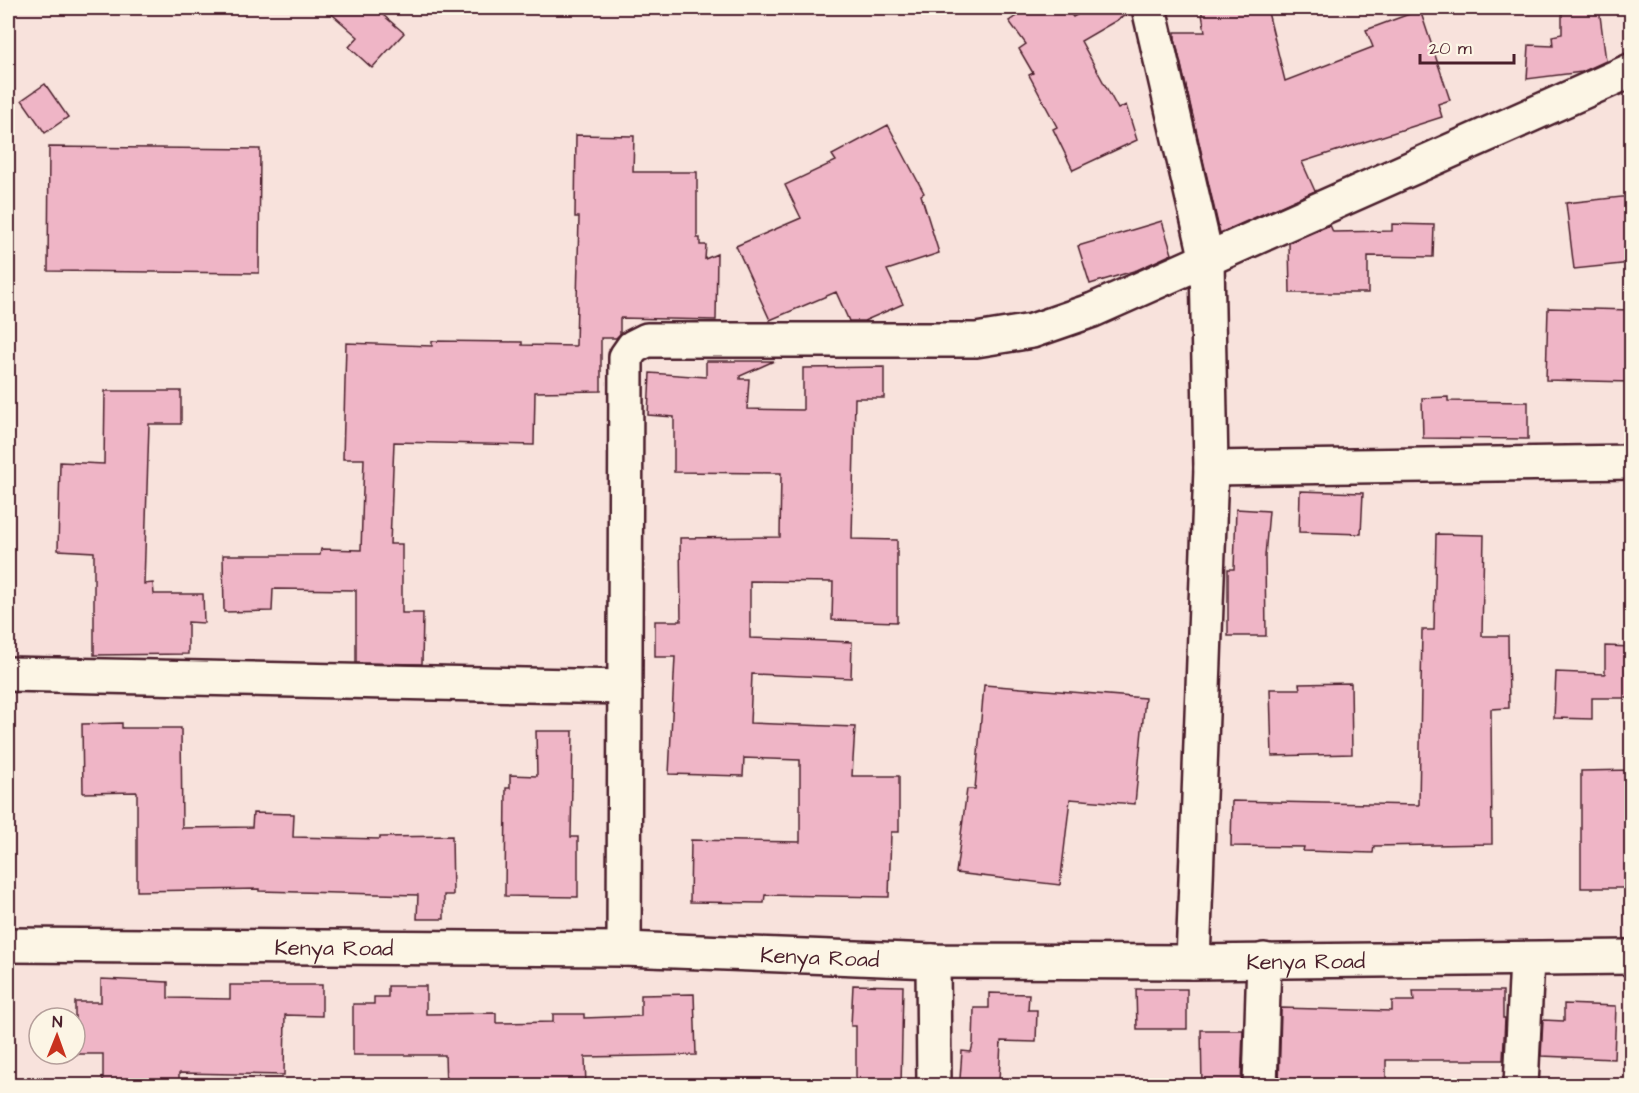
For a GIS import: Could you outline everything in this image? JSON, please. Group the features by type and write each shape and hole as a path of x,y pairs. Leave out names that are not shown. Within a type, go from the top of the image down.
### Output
{"street":[{"path":"1149,8 1207,260 1211,468 1193,962"},
{"path":"624,949 626,357 633,347 647,340 976,340 1032,331 1093,310 1632,70"},
{"path":"1211,468 1632,462"},
{"path":"8,674 625,687"},
{"name":"Kenya Road","path":"8,945 624,949 933,961 1193,962 1632,957"},
{"path":"1521,1086 1527,959"},
{"path":"1260,1086 1264,960"},
{"path":"933,961 934,1086"}],"building":[{"path":"325,8 375,8 404,33 372,68 349,47 358,37"},
{"path":"1028,8 1066,8 1073,17 1089,8 1131,8 1131,12 1081,41 1118,109 1126,105 1137,140 1073,170 1053,129 1057,127 1029,75 1033,73 1019,49 1026,44 1009,21"},
{"path":"1201,8 1267,8 1285,81 1373,47 1366,30 1420,10 1450,100 1438,104 1442,117 1302,162 1315,191 1220,233 1175,39 1175,32 1205,32"},
{"path":"1562,8 1599,8 1606,61 1582,72 1527,79 1529,45 1553,46 1552,36 1562,34"},
{"path":"45,84 68,117 45,133 22,100"},
{"path":"888,125 924,193 921,195 939,253 887,270 903,304 864,321 849,321 836,292 770,320 736,246 801,218 785,185 836,161 832,155"},
{"path":"576,135 634,136 633,172 697,172 697,238 700,238 700,245 706,245 705,259 717,254 716,320 620,318 620,334 616,338 601,338 601,391 535,392 534,445 394,442 390,544 402,544 402,613 423,613 422,664 356,663 356,590 273,589 272,611 224,612 223,555 320,555 321,549 361,550 364,459 343,459 346,343 432,346 432,341 522,342 522,345 576,346 579,217 575,217"},
{"path":"49,147 260,149 259,273 48,271"},
{"path":"1631,196 1631,263 1574,269 1566,203"},
{"path":"1162,221 1172,254 1137,270 1090,284 1078,246"},
{"path":"1392,224 1434,225 1433,257 1368,256 1368,293 1290,293 1289,243 1330,225 1333,232 1392,231"},
{"path":"1548,308 1632,310 1632,382 1546,380"},
{"path":"706,361 774,361 740,376 740,379 749,379 747,409 803,410 803,368 884,367 884,398 855,398 852,539 897,540 897,622 832,620 833,582 750,581 750,638 852,642 851,678 752,674 750,723 855,727 852,776 899,776 899,832 891,832 889,897 765,895 764,903 690,902 691,840 800,842 800,760 744,758 743,776 669,774 675,657 655,657 655,621 681,621 680,538 780,537 781,473 674,472 674,417 648,415 650,373 706,377"},
{"path":"105,391 181,391 181,424 149,424 144,584 153,583 154,594 203,594 204,623 188,622 188,654 94,655 94,552 58,550 60,462 104,464"},
{"path":"1448,397 1448,401 1528,402 1528,439 1423,438 1422,398"},
{"path":"1300,491 1363,493 1361,534 1299,532"},
{"path":"1236,509 1269,511 1265,556 1266,636 1228,636 1228,569 1234,569"},
{"path":"1436,534 1484,535 1482,636 1508,636 1509,708 1491,709 1492,844 1374,846 1373,853 1303,851 1304,847 1231,846 1232,801 1419,805 1422,630 1434,630"},
{"path":"1605,646 1632,647 1632,698 1592,698 1592,719 1554,718 1556,672 1605,674"},
{"path":"1351,683 1352,754 1272,756 1270,689 1300,689 1299,684"},
{"path":"984,685 1145,698 1135,804 1070,799 1060,885 956,873 967,789 975,789"},
{"path":"122,723 122,728 181,728 182,828 252,827 253,813 294,814 293,837 380,839 380,837 452,836 453,895 444,895 444,919 417,919 418,895 259,891 259,889 137,891 137,792 83,793 82,724"},
{"path":"536,731 573,731 571,837 578,837 578,897 505,896 506,788 510,788 510,775 537,776"},
{"path":"1632,770 1632,888 1581,888 1581,771"},
{"path":"101,979 168,982 168,998 230,999 230,985 322,985 322,1016 285,1015 284,1075 179,1073 179,1086 103,1086 103,1054 87,1054 87,1006 75,1006 75,1002 101,1002"},
{"path":"853,985 903,986 901,1086 856,1086 856,1026 851,1026"},
{"path":"388,986 426,986 426,1014 496,1013 496,1023 553,1022 553,1014 584,1014 584,1018 641,1016 641,995 694,994 696,1055 585,1057 586,1086 446,1086 445,1055 353,1055 353,1004 374,1004 374,997 388,997"},
{"path":"1136,989 1187,989 1187,1029 1137,1029"},
{"path":"1413,991 1503,991 1503,1018 1505,1018 1503,1060 1386,1060 1386,1086 1279,1086 1281,1008 1392,1011 1392,1001 1414,1001"},
{"path":"989,993 1029,994 1028,1010 1037,1010 1036,1042 1001,1041 999,1081 960,1079 962,1051 971,1052 973,1044 974,1008 989,1008"},
{"path":"1564,1004 1616,1006 1614,1059 1541,1056 1543,1020 1564,1021"},
{"path":"1201,1030 1243,1030 1241,1086 1202,1086"}]}
